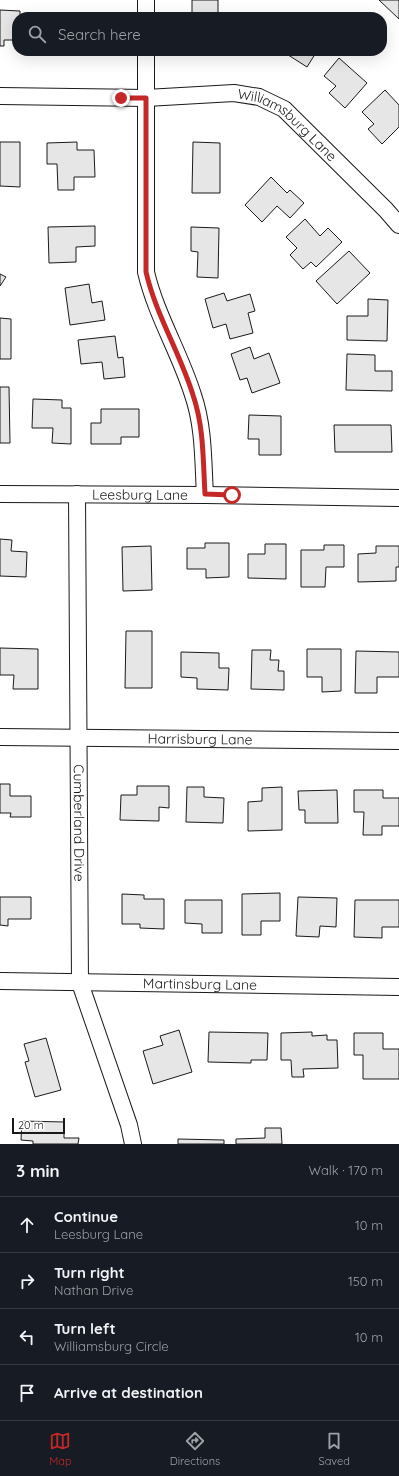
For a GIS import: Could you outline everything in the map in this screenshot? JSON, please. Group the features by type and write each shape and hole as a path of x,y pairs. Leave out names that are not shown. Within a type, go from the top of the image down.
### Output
{"street":[{"path":"146,0 146,12"},
{"path":"146,56 146,272 152,295 193,395 202,434 205,494"},
{"name":"Williamsburg Lane","path":"0,96 146,98 234,93 258,97 284,109 386,210 399,225"},
{"name":"Leesburg Lane","path":"0,494 205,494 399,498"},
{"name":"Cumberland Drive","path":"77,494 80,983 129,1125 133,1144"},
{"name":"Harrisburg Lane","path":"0,737 399,741"},
{"name":"Martinsburg Lane","path":"0,981 399,987"}],"building":[{"path":"192,0 218,0 218,12 192,12"},
{"path":"379,0 399,0 399,19"},
{"path":"0,10 20,11 12,12 12,40 4,40 4,46 0,46"},
{"path":"290,56 314,56 307,67"},
{"path":"339,58 367,83 345,108 329,93 336,86 324,76"},
{"path":"385,90 399,105 399,127 382,144 368,129 374,124 362,112"},
{"path":"0,142 20,142 20,187 0,186"},
{"path":"77,142 77,150 94,150 95,177 74,177 74,190 58,190 57,164 47,164 47,143"},
{"path":"193,142 220,143 220,193 192,193"},
{"path":"271,177 287,193 290,190 304,203 290,218 277,206 262,222 245,205"},
{"path":"305,219 320,236 328,228 342,242 316,267 311,262 303,269 290,255 297,248 286,237"},
{"path":"95,226 95,246 76,247 76,262 49,263 48,227"},
{"path":"191,227 219,228 218,278 197,277 198,252 191,251"},
{"path":"349,251 370,273 337,304 316,281"},
{"path":"0,274 6,277 0,286"},
{"path":"89,284 92,303 102,301 105,320 70,325 65,288"},
{"path":"224,293 227,301 250,294 255,311 248,313 253,333 230,339 226,324 213,328 205,299"},
{"path":"368,299 388,300 387,341 347,340 347,316 368,316"},
{"path":"0,318 11,319 11,359 0,359"},
{"path":"115,336 118,358 123,357 125,377 104,379 102,362 81,364 78,340"},
{"path":"250,347 254,359 269,353 280,383 252,393 247,378 240,380 231,354"},
{"path":"347,354 375,355 375,371 392,371 392,391 346,390"},
{"path":"0,387 9,387 10,443 0,443"},
{"path":"33,399 62,400 62,408 71,408 71,444 52,443 53,428 32,428"},
{"path":"101,409 139,409 139,437 121,437 121,444 91,444 91,423 101,423"},
{"path":"249,415 281,416 281,455 259,455 259,439 248,439"},
{"path":"334,425 391,425 392,452 335,452"},
{"path":"0,539 12,540 11,551 27,552 26,577 0,576"},
{"path":"205,543 229,543 229,577 206,578 206,569 187,569 187,548 205,548"},
{"path":"265,544 286,544 286,579 248,578 248,554 265,554"},
{"path":"324,545 344,545 344,567 326,567 325,587 301,587 301,550 324,550"},
{"path":"151,546 152,590 123,591 122,547"},
{"path":"376,546 399,546 399,567 396,567 396,581 358,582 358,554 376,553"},
{"path":"126,631 152,631 152,688 125,688"},
{"path":"0,648 38,649 38,689 13,689 14,675 0,675"},
{"path":"307,649 341,649 341,691 322,692 322,677 307,677"},
{"path":"252,650 271,650 270,660 279,660 278,671 284,671 284,690 251,689"},
{"path":"356,651 399,652 399,677 377,677 377,693 355,693"},
{"path":"181,652 219,653 219,668 229,668 228,690 197,689 197,678 181,677"},
{"path":"0,784 10,784 10,796 31,796 31,817 10,817 11,813 0,813"},
{"path":"137,786 169,786 169,808 159,807 159,821 120,820 121,795 137,795"},
{"path":"187,787 204,787 204,797 224,798 223,823 186,822"},
{"path":"282,787 282,830 248,831 248,802 262,801 262,788"},
{"path":"337,790 338,823 305,823 305,810 299,810 298,791"},
{"path":"354,790 383,790 383,798 399,798 399,826 382,826 382,835 363,835 364,812 354,812"},
{"path":"280,893 280,921 261,921 261,935 242,935 242,894"},
{"path":"122,894 144,895 144,899 164,899 164,929 140,928 140,924 122,924"},
{"path":"0,897 31,897 31,919 8,919 8,926 0,925"},
{"path":"298,897 337,898 336,927 320,926 319,937 296,936"},
{"path":"185,900 222,900 222,933 202,933 202,924 185,923"},
{"path":"355,900 399,900 399,927 382,927 382,938 354,937"},
{"path":"179,1030 192,1072 153,1084 143,1051 163,1045 160,1036"},
{"path":"209,1032 268,1033 267,1060 251,1060 251,1063 208,1062"},
{"path":"312,1032 312,1036 327,1035 327,1040 337,1040 338,1068 303,1069 304,1077 292,1077 291,1060 281,1060 281,1033"},
{"path":"354,1033 383,1033 383,1049 399,1049 399,1079 363,1079 363,1055 354,1055"},
{"path":"46,1038 61,1090 35,1097 25,1062 29,1061 24,1044"},
{"path":"22,1121 64,1122 64,1138 79,1138 78,1144 33,1144 33,1141 21,1140"},
{"path":"265,1128 281,1128 282,1144 236,1144 236,1139 265,1138"},
{"path":"178,1139 224,1140 224,1144 178,1144"}],"route":[{"path":"121,98 146,98 146,272 152,295 193,395 202,434 205,494 232,495"}]}
